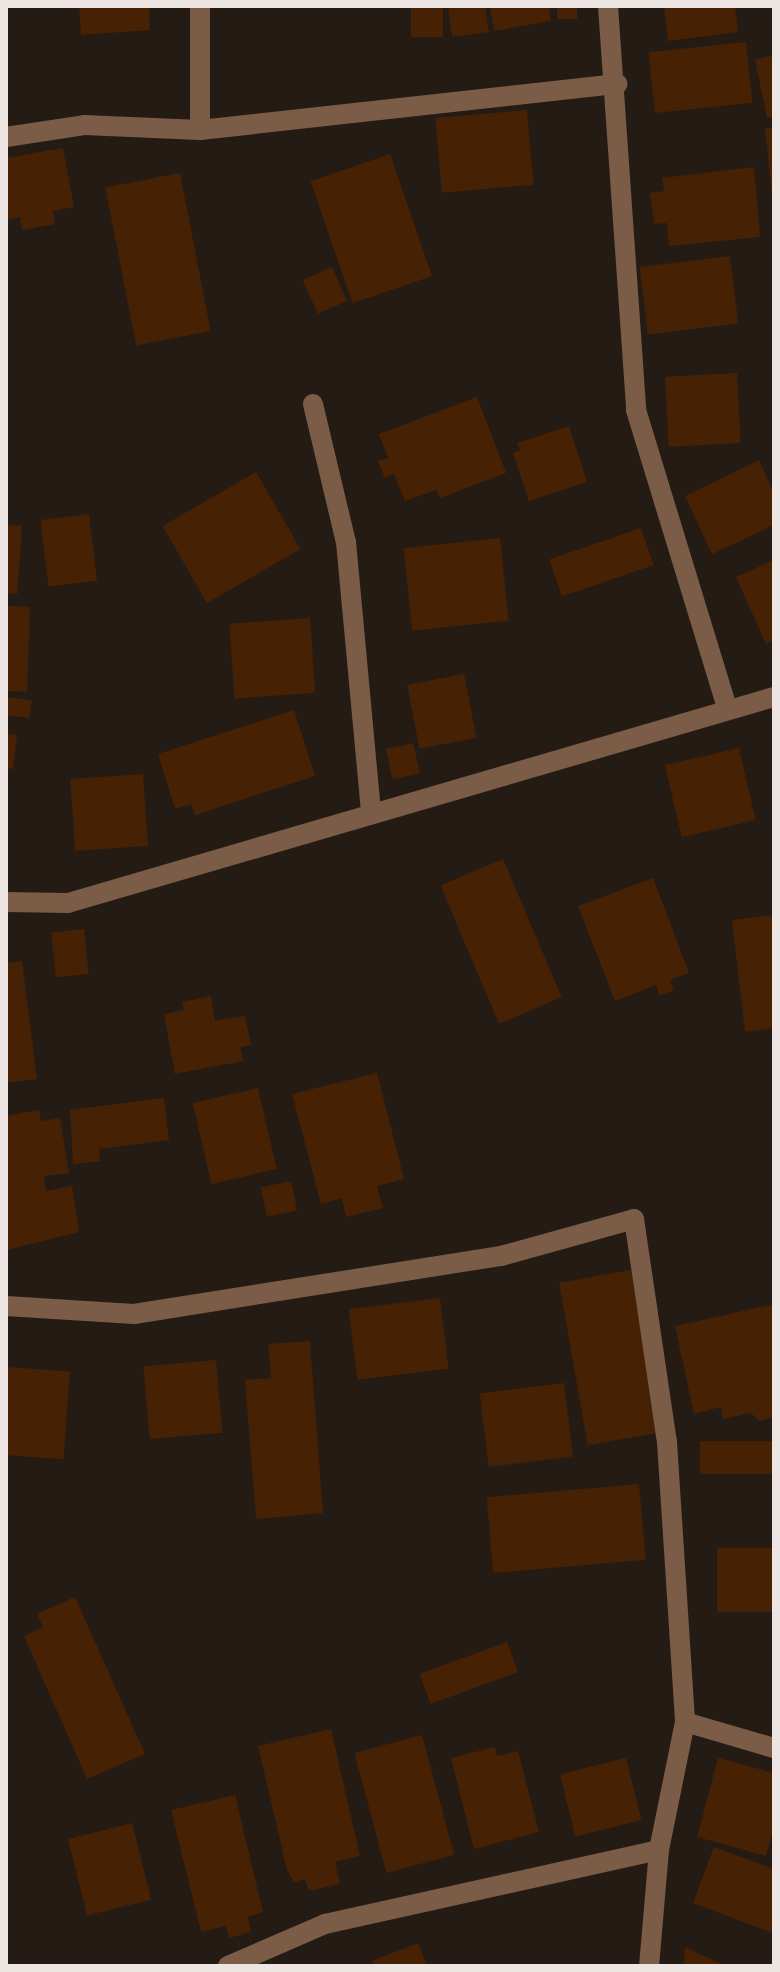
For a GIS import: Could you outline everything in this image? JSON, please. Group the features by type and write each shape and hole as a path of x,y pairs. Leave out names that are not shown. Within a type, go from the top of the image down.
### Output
{"street":[{"path":"200,6 200,130"},
{"path":"608,6 617,84 636,410 727,708"},
{"path":"6,137 84,125 200,130 617,84"},
{"path":"313,404 346,542 371,814"},
{"path":"6,902 68,903 727,708 774,697"},
{"path":"6,1306 134,1314 501,1256 634,1219 667,1442 685,1722 659,1850 649,1966"},
{"path":"685,1722 774,1748"},
{"path":"228,1966 325,1924 659,1850"}],"building":[{"path":"79,6 149,6 150,30 81,35"},
{"path":"411,6 443,6 443,37 411,37"},
{"path":"448,6 485,6 489,32 452,37"},
{"path":"490,6 549,6 551,21 494,31"},
{"path":"557,6 577,6 577,19 557,19"},
{"path":"664,6 735,6 738,32 668,41"},
{"path":"746,42 752,103 655,113 649,52"},
{"path":"774,55 774,116 767,118 755,60"},
{"path":"527,110 534,185 442,193 435,118"},
{"path":"774,127 774,196 772,196 765,128"},
{"path":"63,148 74,207 53,211 55,224 22,230 20,217 6,220 6,158"},
{"path":"390,154 432,276 353,303 311,181"},
{"path":"754,167 760,237 669,246 667,223 654,224 650,193 664,191 662,178"},
{"path":"180,173 211,331 136,346 105,188"},
{"path":"730,256 738,323 648,335 640,267"},
{"path":"332,267 347,301 318,314 303,280"},
{"path":"737,373 741,443 669,447 665,377"},
{"path":"477,397 506,473 440,498 436,490 405,501 394,474 385,478 378,461 388,458 379,434"},
{"path":"569,426 587,482 529,501 513,453 520,450 517,443"},
{"path":"759,460 774,493 774,525 712,554 685,496"},
{"path":"256,472 300,549 207,603 162,526"},
{"path":"89,514 97,581 49,586 40,520"},
{"path":"6,525 22,526 17,594 6,593"},
{"path":"641,528 654,565 562,596 549,560"},
{"path":"500,538 509,621 412,631 404,548"},
{"path":"774,560 774,640 766,644 736,577"},
{"path":"6,606 30,607 27,692 6,691"},
{"path":"310,618 315,693 234,698 229,624"},
{"path":"464,674 476,738 419,749 407,685"},
{"path":"6,697 32,700 30,718 6,715"},
{"path":"294,710 315,776 195,815 191,804 175,809 158,754"},
{"path":"6,734 17,735 13,769 6,768"},
{"path":"413,743 420,773 393,780 386,749"},
{"path":"739,748 756,820 682,837 665,765"},
{"path":"143,774 148,846 75,851 70,779"},
{"path":"503,859 562,997 499,1024 440,886"},
{"path":"653,878 689,973 670,980 674,990 660,996 656,985 615,1001 578,906"},
{"path":"774,915 774,1028 745,1032 732,920"},
{"path":"84,929 89,974 56,977 51,932"},
{"path":"22,961 37,1079 6,1083 6,963"},
{"path":"211,996 215,1021 245,1016 251,1045 240,1047 243,1061 175,1074 164,1014 184,1010 182,1002"},
{"path":"377,1073 404,1179 377,1186 383,1208 346,1217 342,1198 321,1204 292,1094"},
{"path":"258,1088 277,1169 211,1184 193,1103"},
{"path":"164,1098 169,1140 99,1149 100,1161 73,1164 70,1110"},
{"path":"39,1110 41,1121 60,1118 69,1173 44,1176 46,1191 72,1186 79,1232 6,1250 6,1116"},
{"path":"291,1181 297,1210 267,1217 261,1187"},
{"path":"631,1270 660,1432 588,1445 559,1283"},
{"path":"440,1298 449,1368 357,1380 349,1309"},
{"path":"774,1304 774,1417 759,1421 751,1413 723,1419 721,1407 694,1414 675,1326"},
{"path":"310,1341 323,1513 256,1519 245,1380 271,1378 268,1344"},
{"path":"216,1360 222,1433 150,1439 143,1366"},
{"path":"6,1367 70,1371 64,1459 6,1455"},
{"path":"564,1383 573,1456 489,1467 480,1393"},
{"path":"700,1441 774,1441 774,1474 700,1474"},
{"path":"639,1484 646,1560 493,1573 487,1497"},
{"path":"717,1548 774,1548 774,1612 717,1612"},
{"path":"75,1597 145,1754 87,1779 24,1636 43,1627 37,1614"},
{"path":"507,1642 518,1672 431,1704 420,1674"},
{"path":"331,1729 360,1856 335,1862 340,1884 309,1891 305,1879 294,1882 287,1870 258,1746"},
{"path":"422,1735 454,1855 386,1873 354,1753"},
{"path":"495,1747 497,1756 518,1751 539,1832 474,1849 451,1758"},
{"path":"626,1758 641,1820 576,1837 560,1774"},
{"path":"718,1758 774,1773 774,1827 766,1856 697,1837"},
{"path":"235,1795 263,1912 248,1917 251,1932 229,1938 226,1926 201,1932 171,1810"},
{"path":"132,1823 151,1900 87,1916 68,1839"},
{"path":"714,1847 774,1869 773,1933 693,1903"},
{"path":"418,1943 427,1966 374,1966 372,1961"},
{"path":"685,1947 725,1966 684,1966"}]}
